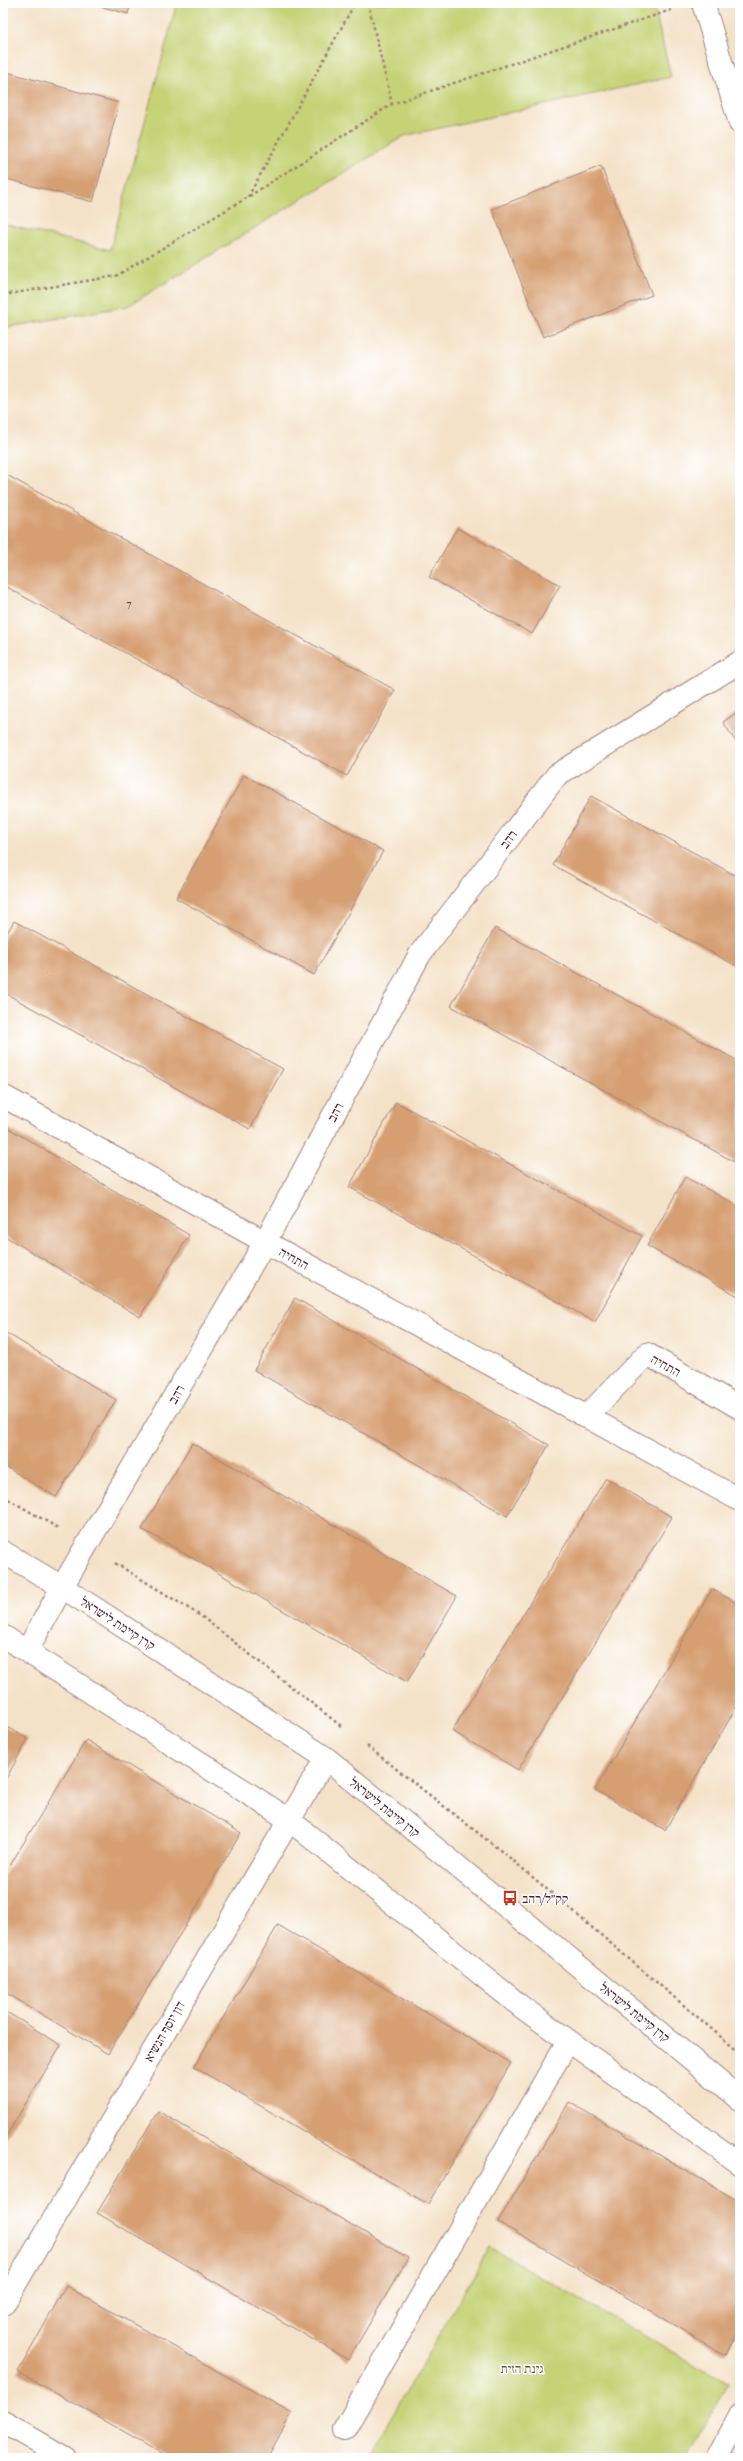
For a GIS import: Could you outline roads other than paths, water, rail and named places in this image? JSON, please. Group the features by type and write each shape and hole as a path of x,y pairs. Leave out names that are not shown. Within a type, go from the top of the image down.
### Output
{"street":[{"path":"702,3 740,124"},
{"name":"רהב","path":"27,1651 62,1587 265,1242 420,954 557,775 740,662"},
{"name":"התחיה","path":"3,1096 265,1242 740,1500"},
{"name":"התחיה","path":"586,1417 647,1354 740,1408"},
{"name":"קרן קיימת לישראל","path":"3,1552 62,1587 326,1758 740,2098"},
{"path":"3,1636 288,1819 523,2008 740,2164"},
{"name":"דון יוסף הנשיא","path":"3,2305 288,1819 326,1758"},
{"path":"344,2430 568,2041"},
{"path":"717,2458 740,2415"},
{"path":"3,2422 65,2458"}],"place":[{"name":"קק״ל/רהב","path":"510,1898"}],"park label":[{"name":"גינת הזית","path":"522,2368"}]}
